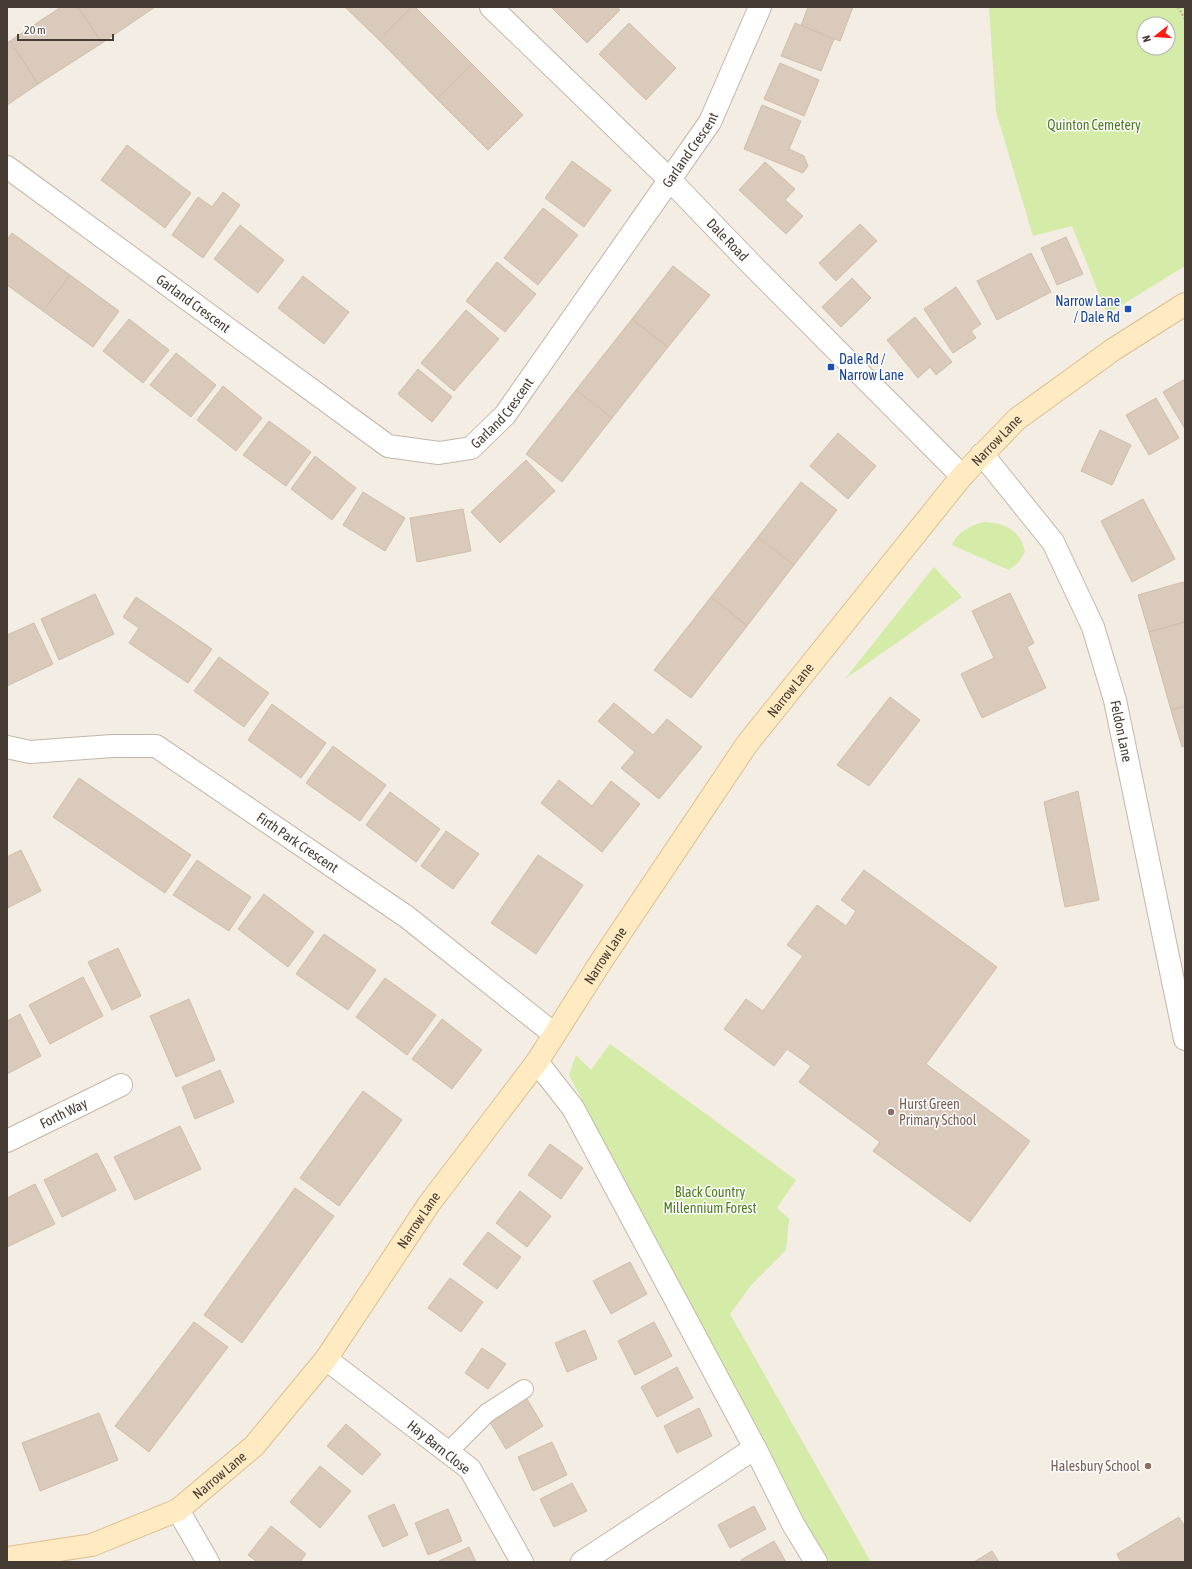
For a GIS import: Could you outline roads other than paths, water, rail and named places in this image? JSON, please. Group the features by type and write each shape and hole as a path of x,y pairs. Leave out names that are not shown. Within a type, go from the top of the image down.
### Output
{"main road":[{"name":"Narrow Lane","path":"7,1558 92,1545 178,1510 254,1446 326,1359 429,1204 536,1062 747,744 962,476 1017,418 1114,349 1185,304"}],"street":[{"name":"Dale Road","path":"491,7 669,179 750,263 962,476"},
{"name":"Garland Crescent","path":"7,167 388,446 438,453 471,448 505,415 710,122 760,7"},
{"name":"Feldon Lane","path":"982,454 1053,542 1093,627 1115,700 1185,1039"},
{"name":"Firth Park Crescent","path":"7,747 30,752 112,746 156,746 407,917 554,1034"},
{"path":"536,1062 573,1108 755,1448 792,1524 816,1562"},
{"name":"Forth Way","path":"7,1141 121,1084"},
{"name":"Hay Barn Close","path":"326,1359 470,1469 522,1562"},
{"path":"582,1562 755,1448"},
{"path":"178,1510 208,1562"}],"lane":[{"path":"448,1452 487,1413 524,1389"}],"place":[{"name":"Narrow Lane / Dale Rd","path":"1128,309"},
{"name":"Dale Rd / Narrow Lane","path":"831,367"},
{"name":"Hurst Green Primary School","path":"891,1112"},
{"name":"Halesbury School","path":"1148,1466"}],"park label":[{"name":"Quinton Cemetery","path":"1094,125"},
{"name":"Black Country Millennium Forest","path":"710,1200"}]}
